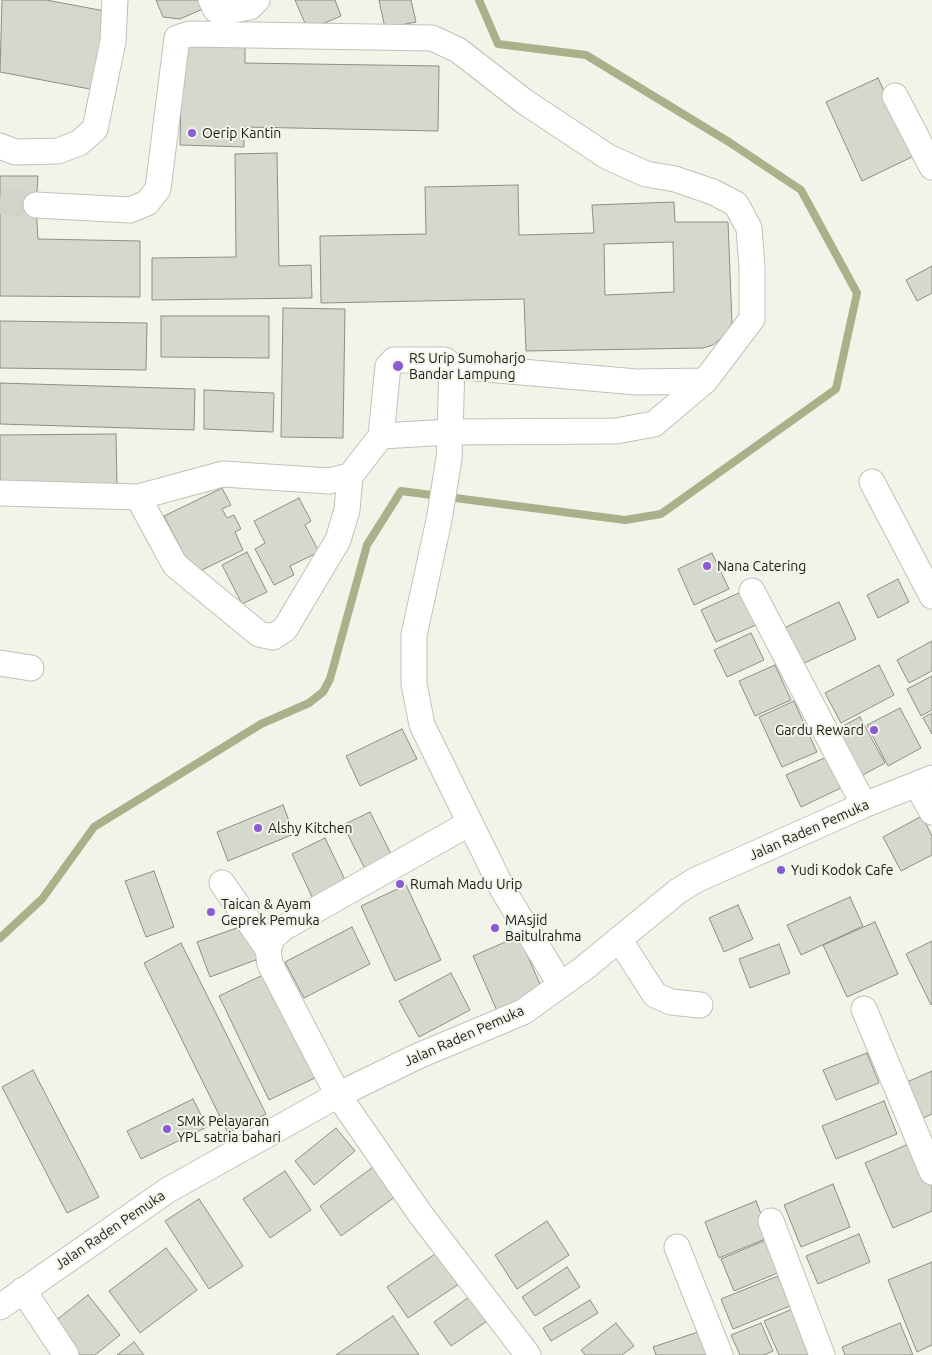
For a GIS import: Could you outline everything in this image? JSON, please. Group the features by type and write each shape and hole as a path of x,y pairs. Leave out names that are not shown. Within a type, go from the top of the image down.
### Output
{"street":[{"path":"0,146 14,152 58,151 79,143 95,129 113,42 115,0"},
{"path":"210,0 216,10 222,12 250,7 257,0"},
{"path":"36,204 130,210 147,203 158,189 177,38 189,34 432,38 458,50 525,102 608,157 646,174 675,179 712,192 736,204 749,228 752,268 752,319 705,381 654,424 616,431 450,432 381,436"},
{"path":"895,96 931,164"},
{"path":"138,497 175,565 259,634 273,636 285,630 338,540 347,510 350,476 381,436 388,366 394,360 445,360 452,366 636,382 705,381"},
{"path":"452,366 449,459 439,520 414,635 414,684 422,724 470,823 504,890 560,984"},
{"path":"0,493 138,497 223,474 329,481 350,476"},
{"path":"872,482 932,596"},
{"path":"752,591 864,805"},
{"path":"0,663 31,668"},
{"path":"924,781 932,812"},
{"name":"Jalan Raden Pemuka","path":"0,1307 168,1190 338,1095 418,1056 523,1012 583,969 678,891 696,880 864,805 924,781"},
{"path":"268,949 273,937 285,927 470,823"},
{"path":"222,883 268,949 270,964 338,1095 421,1215 528,1355"},
{"path":"619,939 656,994 671,1002 700,1005"},
{"path":"864,1009 932,1172"},
{"path":"771,1221 822,1355"},
{"path":"677,1247 720,1355"},
{"path":"23,1290 66,1355"}],"building":[{"path":"2,0 46,0 110,12 95,90 0,72"},
{"path":"156,0 202,0 205,8 180,19 163,17"},
{"path":"295,0 335,0 341,16 308,30"},
{"path":"379,0 411,0 416,22 385,28"},
{"path":"182,41 245,43 245,63 439,66 438,131 244,127 244,147 180,145"},
{"path":"878,78 914,156 862,181 826,102"},
{"path":"277,153 279,266 311,265 312,298 152,300 152,258 236,257 235,154"},
{"path":"0,176 38,176 36,205 38,239 140,241 140,297 0,296"},
{"path":"518,185 519,235 594,233 592,205 674,202 675,222 728,222 732,324 728,332 713,345 703,348 526,351 524,299 321,303 320,236 426,234 425,187","holes":["673,242 674,292 605,295 604,244"]},
{"path":"932,266 932,293 917,301 906,280"},
{"path":"283,308 345,309 343,438 281,437"},
{"path":"161,316 269,316 269,358 161,357"},
{"path":"0,321 147,323 146,370 0,368"},
{"path":"0,383 195,389 194,430 0,424"},
{"path":"204,390 274,393 273,432 204,429"},
{"path":"116,434 117,485 0,501 0,435"},
{"path":"222,488 231,505 222,509 227,518 234,515 241,529 235,532 243,550 194,574 164,516"},
{"path":"299,498 311,521 305,525 319,552 290,566 294,575 274,585 255,549 265,543 254,521"},
{"path":"247,552 267,592 242,604 222,565"},
{"path":"712,553 729,589 694,605 678,569"},
{"path":"898,579 909,602 878,618 867,595"},
{"path":"741,592 756,625 716,642 701,610"},
{"path":"839,602 856,639 800,665 784,628"},
{"path":"751,633 764,660 727,677 714,650"},
{"path":"932,641 932,671 909,683 897,660"},
{"path":"775,665 791,700 755,716 739,681"},
{"path":"879,665 894,695 841,723 825,693"},
{"path":"932,676 932,710 921,716 907,689"},
{"path":"794,701 817,752 782,767 759,717"},
{"path":"900,708 921,748 888,766 867,725"},
{"path":"932,713 932,734 923,718"},
{"path":"860,717 885,763 859,777 835,730"},
{"path":"402,729 417,759 360,786 346,756"},
{"path":"831,755 845,786 801,807 786,775"},
{"path":"283,805 294,834 228,861 217,832"},
{"path":"370,812 392,856 365,869 343,825"},
{"path":"922,816 932,836 932,855 901,871 883,837"},
{"path":"325,838 347,884 313,899 292,854"},
{"path":"154,871 174,927 146,937 125,881"},
{"path":"406,885 441,960 395,981 361,906"},
{"path":"850,897 863,926 801,955 787,925"},
{"path":"738,905 753,939 724,952 709,918"},
{"path":"875,922 898,974 847,997 823,945"},
{"path":"248,924 261,958 210,977 197,942"},
{"path":"352,927 370,964 304,998 285,962"},
{"path":"519,936 543,991 497,1011 473,956"},
{"path":"932,941 932,1004 931,1005 906,954"},
{"path":"181,943 266,1114 228,1133 144,963"},
{"path":"779,944 790,973 750,988 739,959"},
{"path":"267,973 317,1077 269,1100 219,996"},
{"path":"451,973 470,1010 419,1037 399,1001"},
{"path":"867,1053 879,1083 836,1100 823,1070"},
{"path":"33,1070 99,1197 67,1213 2,1087"},
{"path":"932,1071 932,1114 923,1118 907,1082"},
{"name":"SMK Pelayaran YPL satria bahari","path":"193,1099 207,1127 141,1159 127,1131"},
{"path":"884,1101 897,1134 836,1159 822,1126"},
{"path":"336,1128 355,1151 314,1185 295,1161"},
{"path":"913,1142 932,1184 932,1211 893,1228 865,1163"},
{"path":"377,1164 399,1194 341,1236 320,1206"},
{"path":"285,1171 311,1210 270,1238 243,1199"},
{"path":"833,1184 850,1227 801,1247 784,1205"},
{"path":"199,1199 243,1266 209,1289 165,1221"},
{"path":"756,1201 770,1237 719,1258 705,1222"},
{"path":"547,1221 569,1255 517,1289 495,1255"},
{"path":"859,1234 870,1262 818,1284 806,1256"},
{"path":"766,1240 780,1272 734,1291 721,1259"},
{"path":"166,1248 197,1290 140,1333 109,1291"},
{"path":"438,1252 459,1284 408,1318 387,1287"},
{"path":"932,1262 932,1345 917,1352 888,1280"},
{"path":"567,1267 580,1287 535,1316 522,1297"},
{"path":"778,1276 790,1306 733,1329 721,1299"},
{"path":"476,1292 493,1317 451,1346 434,1322"},
{"path":"88,1295 120,1335 95,1355 80,1355 54,1322"},
{"path":"590,1300 598,1313 551,1341 543,1328"},
{"path":"797,1307 817,1355 779,1355 764,1321"},
{"path":"393,1316 419,1355 336,1355"},
{"path":"616,1323 634,1346 622,1355 585,1355 581,1350"},
{"path":"761,1323 773,1351 764,1355 740,1355 731,1335"},
{"path":"900,1323 913,1355 845,1355 842,1347"},
{"path":"707,1329 715,1355 656,1355 653,1347"},
{"path":"134,1342 144,1355 117,1355"}],"waterway":[{"path":"0,938 42,899 94,827 261,724 309,703 323,692 330,679 367,545 401,491 625,520 661,514 836,389 857,293 801,190 729,142 586,55 498,44 479,0"}],"tunnel":[{"path":"0,201 36,205"}],"place":[{"name":"Oerip Kantin","path":"192,133"},
{"name":"RS Urip Sumoharjo Bandar Lampung","path":"398,366"},
{"name":"Nana Catering","path":"707,566"},
{"name":"Gardu Reward","path":"874,730"},
{"name":"Alshy Kitchen","path":"258,828"},
{"name":"Yudi Kodok Cafe","path":"781,870"},
{"name":"Rumah Madu Urip","path":"400,884"},
{"name":"Taican & Ayam Geprek Pemuka","path":"211,912"},
{"name":"MAsjid Baitulrahma","path":"495,928"},
{"name":"SMK Pelayaran YPL satria bahari","path":"167,1129"}]}
